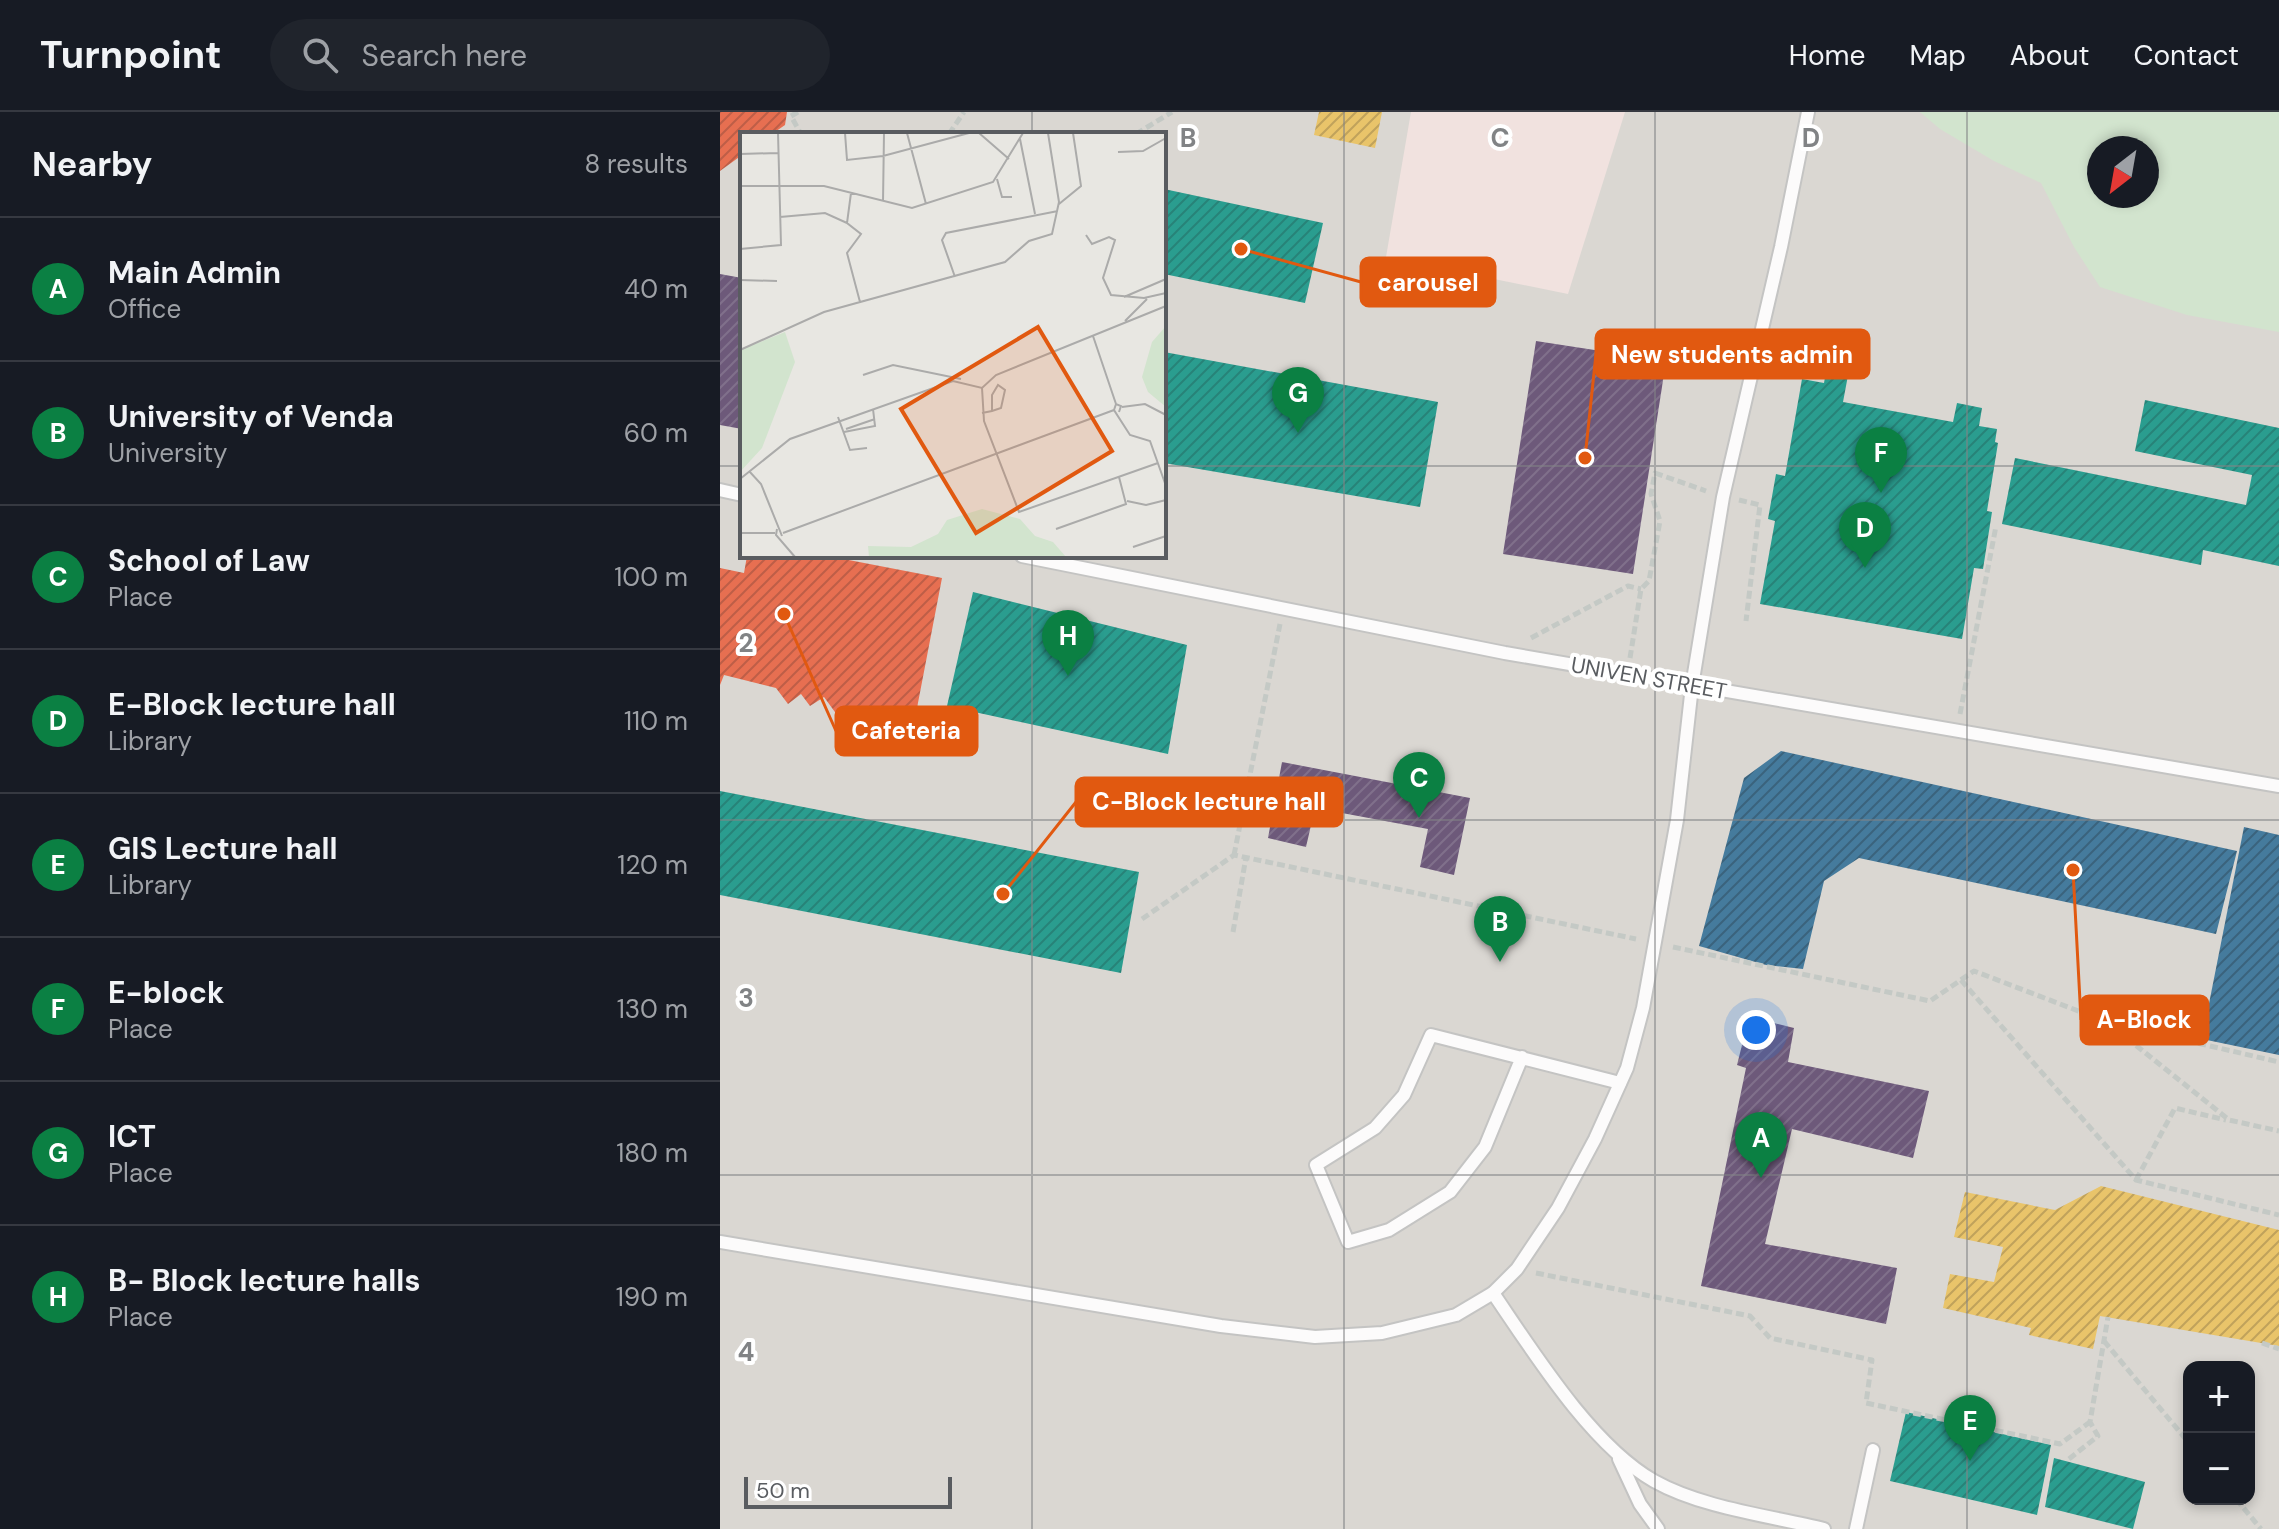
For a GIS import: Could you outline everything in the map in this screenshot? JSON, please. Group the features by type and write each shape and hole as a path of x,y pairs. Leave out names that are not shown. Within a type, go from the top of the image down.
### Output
{"lane":[{"path":"720,1242 1221,1326 1315,1337 1382,1333 1456,1315 1493,1293 1517,1269 1558,1208 1620,1083 1643,1008 1677,820 1692,686 1723,497 1781,247 1808,112"},
{"path":"720,490 740,495"},
{"name":"UNIVEN STREET","path":"1032,558 1505,653 2279,786"},
{"path":"1522,1057 1485,1147 1450,1192 1389,1230 1348,1242 1316,1165 1375,1128 1404,1095 1431,1035 1522,1057 1620,1083"},
{"path":"1493,1293 1540,1361 1618,1456 1640,1504 1658,1529"},
{"path":"1856,1529 1873,1450"},
{"path":"1618,1456 1656,1482 1704,1501 1824,1529"}],"path":[{"path":"798,112 791,116 800,132"},
{"path":"950,132 964,112"},
{"path":"1139,132 1172,112"},
{"path":"1627,675 1641,589 1649,581 1660,521 1651,494 1655,473 1723,497 1760,505 1746,621"},
{"path":"1957,731 1996,526"},
{"path":"1505,653 1628,586 1641,589"},
{"path":"1142,919 1234,855 1284,608"},
{"path":"1234,855 1930,1001 1974,971 2107,1022 2279,1062"},
{"path":"1233,932 1246,857"},
{"path":"1961,980 2136,1180 2279,1215"},
{"path":"2107,1022 2229,1120"},
{"path":"2136,1180 2175,1108 2279,1131"},
{"path":"1517,1269 1750,1316 1770,1338 1872,1360 1866,1403 2060,1444 2090,1422"},
{"path":"2069,1459 2098,1436 2090,1422 2108,1317"},
{"path":"2103,1341 2183,1436"},
{"path":"2262,1343 2279,1349"},
{"path":"2241,1505 2261,1529"}],"shaded area":[{"path":"720,112 2279,112 2279,1529 720,1529"},
{"path":"1411,112 1625,112 1568,294 1386,257"}],"green space":[{"path":"1920,112 2279,112 2279,332 2187,315 2100,287 2074,247 2041,183 1994,161 1940,129"}],"building: Homes":[{"path":"1319,112 1382,112 1375,148 1314,135"},
{"path":"2101,1186 2279,1230 2279,1346 2100,1316 2093,1349 2029,1335 2031,1328 1943,1308 1950,1274 1994,1282 2003,1247 1954,1237 1965,1192 2055,1210"}],"building: Shops":[{"path":"720,112 787,112 785,125 775,132 740,132 740,156 720,171"},
{"path":"747,558 838,558 942,578 912,734 840,719 824,697 810,706 801,694 788,704 776,688 724,675 720,685 720,568 744,573"}],"building: Offices":[{"path":"720,274 740,278 740,429 720,425"},
{"path":"1536,341 1666,361 1633,574 1503,554"},
{"path":"1282,762 1470,798 1454,875 1420,867 1428,829 1315,808 1306,847 1268,838"},
{"path":"1749,1017 1794,1028 1788,1062 1929,1091 1913,1158 1792,1129 1765,1244 1897,1268 1886,1324 1701,1286 1746,1068 1737,1065"}],"building: Schools":[{"path":"1166,189 1323,223 1305,303 1166,274"},
{"path":"1166,352 1438,402 1420,507 1166,463"},
{"path":"1827,366 1849,370 1843,402 1953,422 1957,403 1982,408 1979,426 1997,429 1995,442 1998,443 1987,511 1992,512 1983,569 1974,568 1962,639 1760,604 1775,521 1768,519 1776,474 1785,476 1802,379 1824,383"},
{"path":"2145,400 2279,428 2279,566 2203,550 2201,565 2002,524 2015,458 2246,505 2252,475 2135,451"},
{"path":"973,592 1187,645 1168,754 947,706"},
{"path":"720,791 1139,872 1121,973 720,895"},
{"path":"1906,1412 2051,1445 2037,1515 1890,1481"},
{"path":"2054,1458 2145,1482 2133,1529 2045,1507"}],"building: Public":[{"path":"1781,751 2237,851 2216,934 1859,858 1824,881 1803,969 1766,965 1699,946 1744,778"},
{"path":"2244,827 2279,835 2279,1055 2202,1039"}],"place":[{"name":"carousel","path":"1241,249"},
{"name":"ICT","path":"1298,433"},
{"name":"New students admin","path":"1585,458"},
{"name":"E-block","path":"1881,493"},
{"name":"E-Block lecture hall","path":"1865,568"},
{"name":"Cafeteria","path":"784,614"},
{"name":"B- Block lecture halls","path":"1068,676"},
{"name":"School of Law","path":"1419,818"},
{"name":"A-Block","path":"2073,870"},
{"name":"C-Block lecture hall","path":"1003,894"},
{"name":"University of Venda","path":"1500,962"},
{"name":"Main Admin","path":"1761,1178"},
{"name":"GIS Lecture hall","path":"1970,1461"}]}
